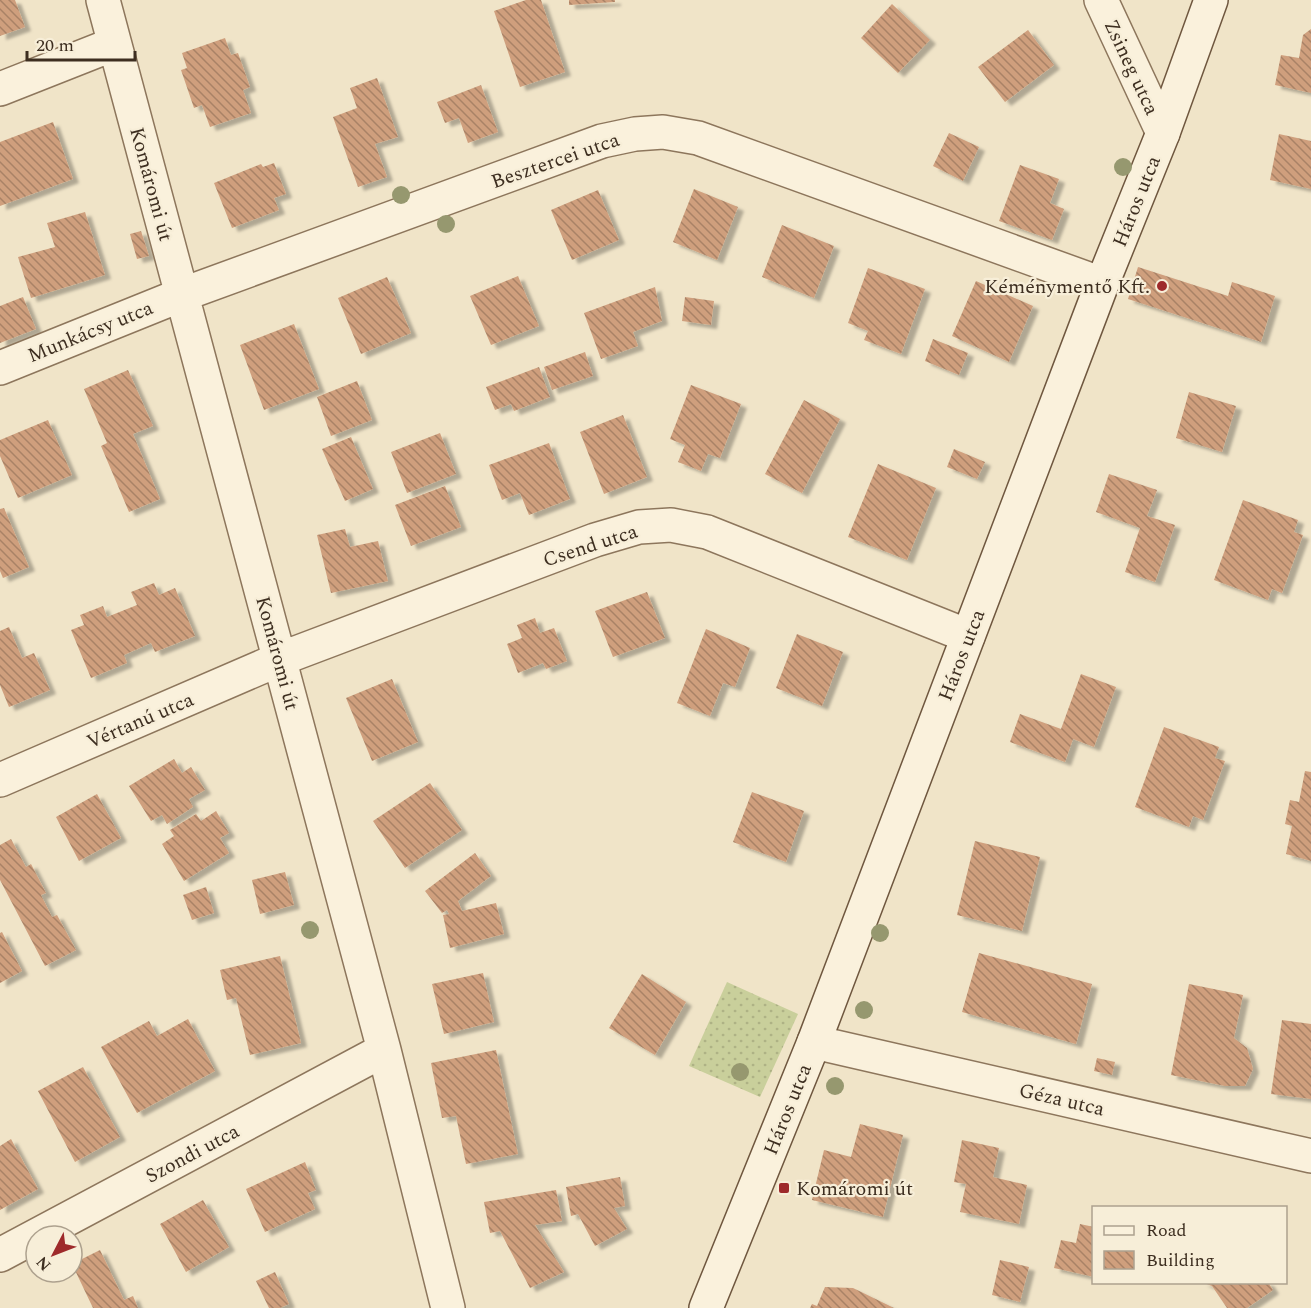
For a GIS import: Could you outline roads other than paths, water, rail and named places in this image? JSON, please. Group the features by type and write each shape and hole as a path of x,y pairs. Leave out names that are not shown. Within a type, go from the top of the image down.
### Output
{"street":[{"name":"Komáromi út","path":"103,0 384,1050 448,1308"},
{"name":"Zsineg utca","path":"1101,0 1164,133"},
{"name":"Háros utca","path":"706,1308 814,1042 1102,284 1164,133 1211,0"},
{"path":"0,88 114,44"},
{"name":"Besztercei utca","path":"181,295 602,141 635,134 663,132 698,138 1102,284"},
{"name":"Munkácsy utca","path":"0,368 181,295"},
{"name":"Csend utca","path":"280,659 595,540 639,527 671,525 707,532 968,636"},
{"name":"Vértanú utca","path":"0,780 280,659"},
{"name":"Géza utca","path":"814,1042 1311,1156"},
{"name":"Szondi utca","path":"0,1255 384,1050"}],"place":[{"name":"Kéménymentő Kft.","path":"1162,286"},
{"name":"Komáromi út","path":"784,1188"}]}
